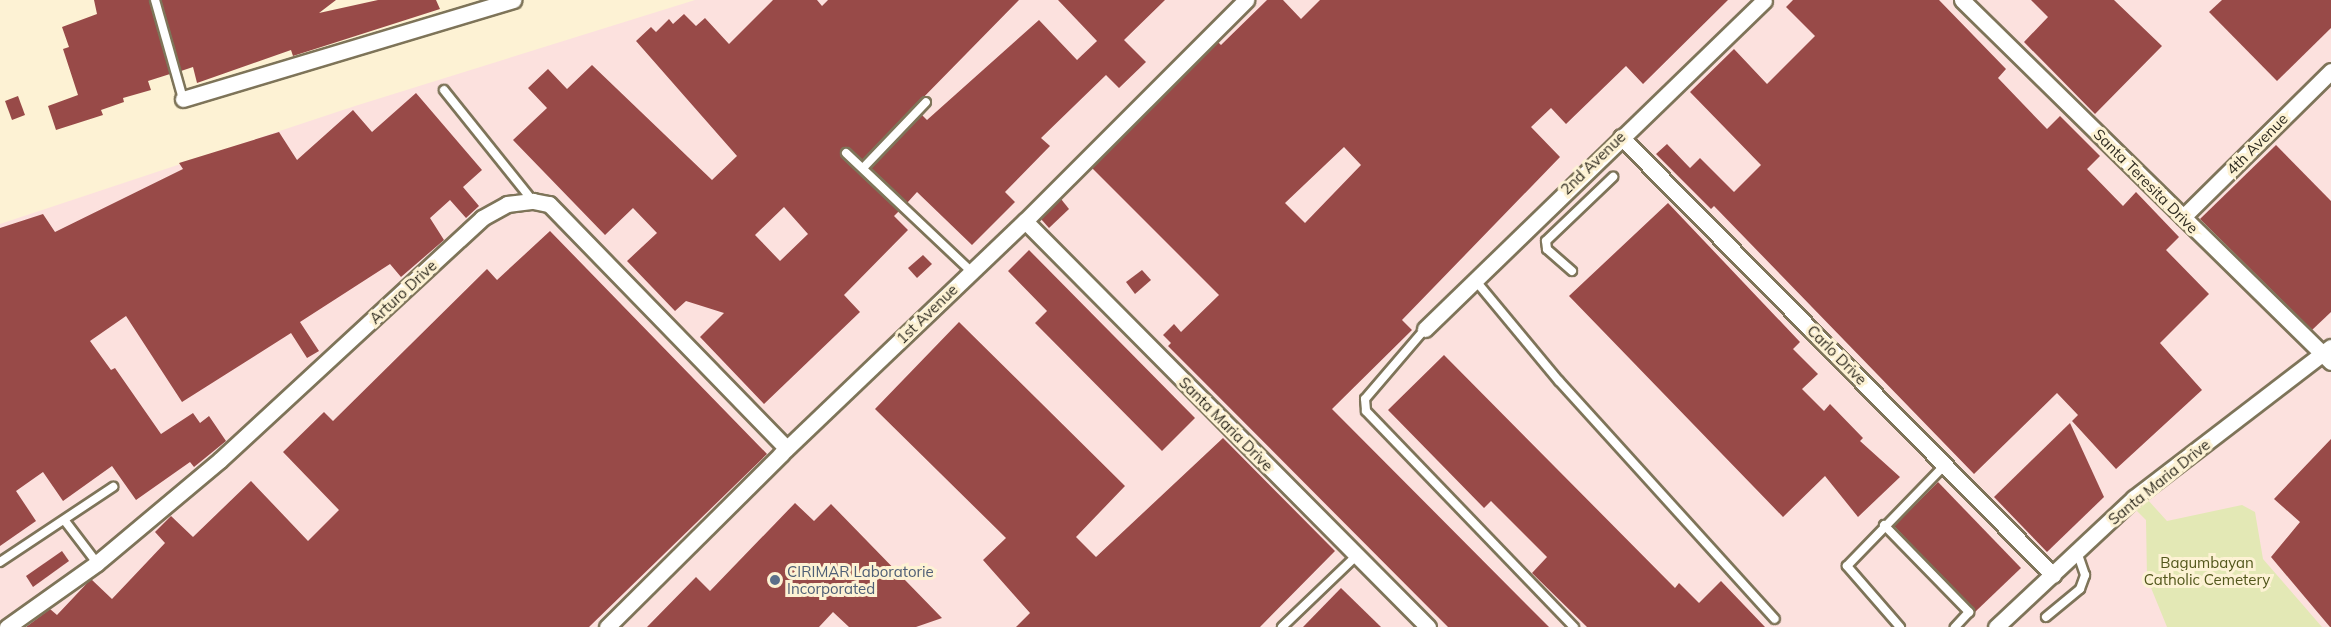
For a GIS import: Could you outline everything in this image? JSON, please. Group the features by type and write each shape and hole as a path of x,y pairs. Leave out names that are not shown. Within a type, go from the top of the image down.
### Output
{"street":[{"path":"183,99 514,0"},
{"name":"1st Avenue","path":"607,627 786,448 1025,221 1246,0"},
{"name":"2nd Avenue","path":"1425,329 1764,0"},
{"name":"Santa Teresita Drive","path":"1962,0 2183,217 2328,355"},
{"name":"4th Avenue","path":"2183,217 2331,71"},
{"name":"Carlo Drive","path":"1621,137 2053,575"},
{"path":"533,201 549,204 786,448"},
{"name":"Arturo Drive","path":"7,627 97,563 287,400 482,218 507,204 533,201"},
{"name":"Santa Maria Drive","path":"1025,221 1428,627"},
{"name":"Santa Maria Drive","path":"1996,627 2134,498 2328,355"}],"lane":[{"path":"155,0 183,99"},
{"path":"444,90 533,201"},
{"path":"863,168 926,102"},
{"path":"846,153 972,272"},
{"path":"1572,271 1547,249 1546,241 1613,177"},
{"path":"1474,279 1559,381 1775,619"},
{"path":"1425,329 1365,399 1366,411 1574,627"},
{"path":"1900,627 1846,566 1946,464"},
{"path":"0,562 113,488"},
{"path":"65,521 97,563"},
{"path":"1884,525 1969,612 1955,627"},
{"path":"2046,617 2080,589 2085,575 2077,552"},
{"path":"1282,627 1357,555"}],"shaded area":[{"path":"695,0 2331,0 2331,627 0,627 0,224 355,106"}],"green space":[{"name":"Bagumbayan Catholic Cemetery","path":"2147,499 2167,521 2242,505 2255,512 2263,559 2322,627 2167,627 2147,578 2146,520 2135,509"}],"building":[{"path":"94,0 149,0 170,74 148,81 151,90 123,98 124,102 101,110 103,115 56,130 48,106 78,95 63,49 69,47 62,27 97,14"},
{"path":"161,0 336,0 319,13 378,0 436,0 440,9 293,56 291,50 197,83 193,67 181,71"},
{"path":"773,0 817,0 822,6 828,0 1019,0 862,160 848,147 841,149 842,157 899,211 894,216 908,230 844,295 860,312 764,404 700,337 724,313 686,301 675,311 627,261 657,233 633,208 605,235 513,140 547,108 528,88 548,69 567,89 592,65 712,180 737,156 636,41 651,27 656,32 669,19 673,24 684,14 696,26 705,18 729,44","holes":["784,207 808,234 780,261 755,235"]},
{"path":"1058,0 1165,0 1124,40 1146,62 1119,88 1106,75 1041,138 1050,146 1005,192 1015,202 972,245 917,192 907,203 871,168 922,115 927,120 1039,20 1077,60 1097,41"},
{"path":"1267,0 1283,0 1301,19 1320,0 1728,0 1643,84 1626,66 1566,124 1551,108 1531,127 1560,157 1402,320 1412,330 1332,409 1549,627 1448,627 1168,346 1171,343 1163,335 1174,324 1181,332 1219,295 1092,168 1218,42 1221,45","holes":["1344,147 1361,165 1305,223 1285,203"]},
{"path":"1793,0 1939,0 2006,69 1998,78 2047,129 2060,116 2100,156 2087,169 2123,206 2136,192 2179,237 2166,250 2209,294 2160,343 2202,390 2116,469 2072,421 2078,415 2057,393 1974,474 1714,206 1711,209 1656,154 1667,144 1690,168 1700,158 1734,192 1761,165 1690,92 1734,49 1767,84 1815,36 1786,7"},
{"path":"2031,0 2114,0 2162,46 2095,114 2024,42 2048,17"},
{"path":"2222,0 2331,0 2331,28 2277,81 2209,12"},
{"path":"416,93 482,170 463,187 479,206 466,218 450,200 430,218 444,240 401,277 390,264 300,322 319,351 307,358 291,333 182,402 126,316 90,341 111,370 115,368 161,434 193,413 200,423 209,416 226,441 194,467 190,462 136,500 112,466 63,501 43,472 16,491 36,521 0,546 0,228 43,214 55,232 183,169 179,163 279,132 297,160 353,110 372,132"},
{"path":"18,96 25,115 12,120 5,101"},
{"path":"2276,145 2331,201 2331,312 2312,330 2200,219"},
{"path":"1061,199 1069,209 1049,228 1041,219"},
{"path":"1668,203 1800,342 1793,349 1818,374 1802,389 1824,411 1830,404 1863,438 1860,441 1900,477 1858,517 1825,476 1783,517 1569,296"},
{"path":"550,231 767,454 589,627 26,627 50,609 57,615 91,579 112,599 165,543 155,532 171,516 193,537 251,481 308,541 339,510 283,452 324,412 333,421 487,269 497,280"},
{"path":"1029,250 1195,418 1162,451 1035,323 1047,311 1008,271"},
{"path":"923,255 932,264 917,278 908,268"},
{"path":"1142,270 1151,280 1135,294 1126,282"},
{"path":"959,322 1125,486 1076,537 1096,557 1223,438 1335,551 1260,627 1016,627 1030,613 983,560 1006,538 875,409"},
{"path":"1444,355 1675,588 1679,583 1699,603 1721,581 1765,627 1587,627 1532,573 1547,557 1491,501 1484,508 1388,410"},
{"path":"2070,423 2104,497 2047,552 1994,497"},
{"path":"2331,439 2330,627 2271,557 2300,522 2274,499"},
{"path":"1938,482 2021,568 1975,612 1894,526"},
{"path":"795,503 814,521 831,504 942,618 916,627 849,627 833,612 819,627 647,627 696,577 710,591"},
{"path":"62,551 69,561 33,587 26,576"},
{"path":"1341,588 1381,627 1303,627"}],"place":[{"name":"CIRIMAR Laboratorie Incorporated","path":"775,580"}]}
